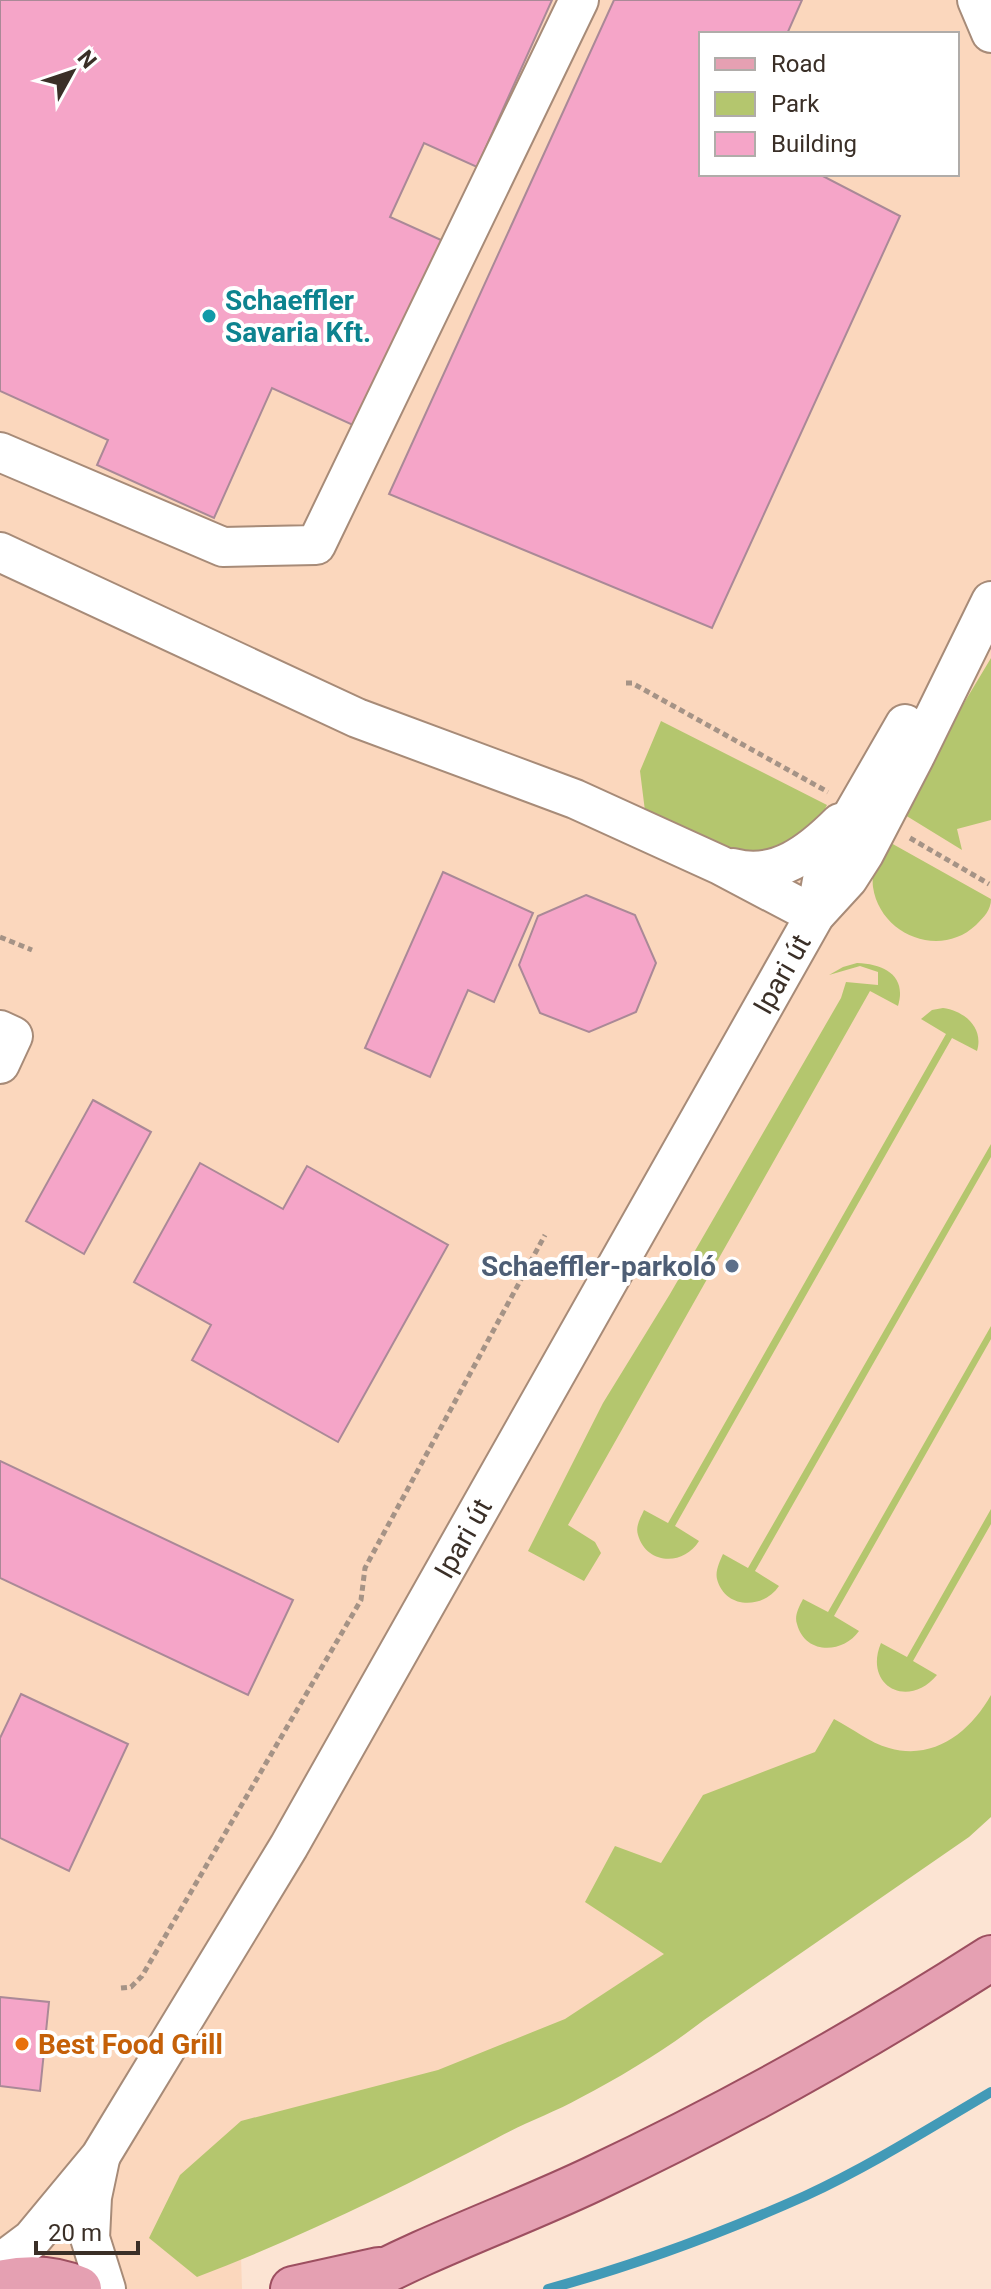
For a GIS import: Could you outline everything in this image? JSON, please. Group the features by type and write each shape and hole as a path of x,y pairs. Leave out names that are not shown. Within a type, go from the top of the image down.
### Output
{"main road":[{"path":"293,2289 351,2274 368,2279 564,2192 683,2135 839,2052 991,1958"},
{"path":"0,2283 31,2279 79,2289"}],"street":[{"path":"0,452 223,547 316,545 579,0"},
{"path":"977,0 991,33"},
{"path":"0,552 357,718 575,799 720,865 815,915"},
{"name":"Ipari út","path":"815,915 824,869 844,800 989,604"},
{"name":"Ipari út","path":"0,2263 32,2239 100,2157 289,1846 815,915 842,887 864,854 989,604"},
{"path":"720,865 745,871 780,867 815,845 844,800"},
{"path":"0,1030 13,1036 0,1064"},
{"name":"Ipari út","path":"100,2157 92,2197 90,2238 106,2289"}],"path":[{"path":"626,683 632,683 844,800"},
{"path":"901,833 989,884"},
{"path":"0,937 32,950"},
{"path":"121,1988 131,1987 142,1976 361,1600 365,1568 545,1235"}],"shaded area":[{"path":"0,0 991,0 991,1777 656,1990 238,2157 242,2289 0,2289"}],"green space":[{"path":"991,658 991,820 957,829 962,850 905,815 958,713"},
{"path":"661,721 827,805 816,826 769,856 736,851 645,811 640,771"},
{"path":"882,838 991,899 984,916 962,935 946,940 929,941 899,929 878,904 873,887"},
{"path":"857,963 885,969 896,979 900,996 898,1006 870,991 568,1525 595,1542 601,1553 584,1581 528,1551 603,1403 670,1294 841,998 846,982 878,985 878,972 860,966 829,975"},
{"path":"943,1008 959,1013 971,1022 978,1035 977,1051 952,1038 675,1526 699,1541 684,1555 675,1558 666,1559 649,1552 642,1545 637,1532 644,1510 668,1523 946,1034 921,1019 932,1010"},
{"path":"991,1144 991,1157 755,1571 779,1586 764,1599 745,1603 736,1601 721,1589 717,1579 723,1554 748,1568"},
{"path":"991,1326 991,1339 834,1616 859,1631 844,1644 825,1648 816,1646 801,1634 796,1621 803,1599 828,1612"},
{"path":"991,1509 991,1524 913,1661 937,1675 913,1691 902,1692 891,1688 878,1671 881,1643 907,1657"},
{"path":"991,1695 991,1817 969,1837 659,2052 570,2103 386,2194 274,2246 197,2277 149,2238 180,2175 241,2121 438,2070 565,2019 664,1954 585,1902 615,1846 661,1863 703,1795 815,1752 834,1719 882,1746 905,1751 921,1750 936,1747 961,1731 973,1721"}],"building":[{"name":"Schaeffler Savaria Kft.","path":"0,0 552,0 477,167 424,143 390,217 450,244 366,431 272,388 214,518 97,465 108,440 0,391"},
{"path":"614,0 802,0 788,32 699,32 699,176 823,176 900,216 712,628 389,494"},
{"path":"443,872 533,913 494,1002 468,990 430,1077 365,1048"},
{"path":"586,895 635,915 656,963 636,1012 589,1032 540,1013 519,965 538,916"},
{"path":"93,1100 151,1132 84,1254 26,1221"},
{"path":"200,1163 283,1209 307,1166 448,1245 338,1442 192,1360 211,1325 134,1282"},
{"path":"0,1461 293,1600 248,1695 0,1578"},
{"path":"21,1694 128,1744 69,1871 0,1838 0,1738"},
{"name":"Best Food Grill","path":"0,1997 49,2002 40,2091 0,2086"}],"waterway":[{"path":"548,2289 678,2247 805,2196 991,2092"}],"place":[{"name":"Schaeffler Savaria Kft.","path":"209,316"},
{"name":"Schaeffler-parkoló","path":"732,1266"},
{"name":"Best Food Grill","path":"22,2044"}]}
